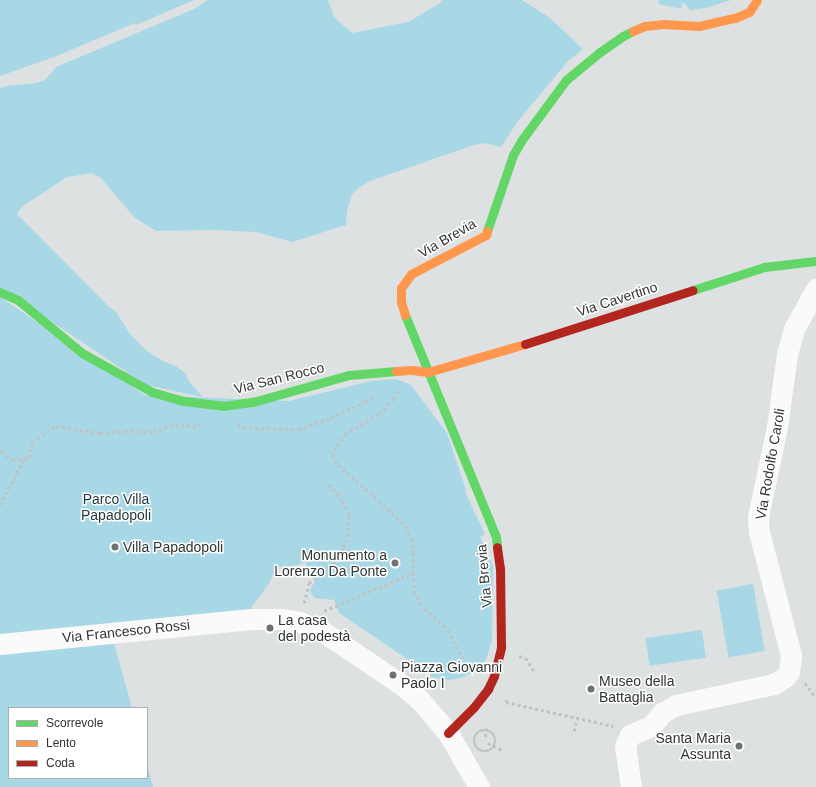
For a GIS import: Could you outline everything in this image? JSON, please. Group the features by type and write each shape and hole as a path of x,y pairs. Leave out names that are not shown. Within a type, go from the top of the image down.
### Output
{"street":[{"name":"Via Brevia","path":"448,733 474,707 488,689 494,676 501,647 502,629 500,569 496,537 407,323 400,302 402,288 412,274 486,235 513,155 521,141 566,80 600,52 623,36 644,26 663,24 699,26 735,18 749,12 757,0"},
{"name":"Via Cavertino","path":"428,372 487,356 764,267 816,261"},
{"name":"Via Rodolfo Caroli","path":"630,787 626,742 630,735 651,726 662,713 676,705 774,684 785,677 791,666 790,649 759,532 758,517 777,426 787,354 794,329 816,289"},
{"name":"Via San Rocco","path":"0,292 18,300 82,353 122,377 152,392 184,401 223,406 253,402 349,375 412,370 428,372"},
{"name":"Via Francesco Rossi","path":"0,644 251,619 282,619 300,622"},
{"path":"300,622 326,633 402,685 420,700 448,733 479,787"}],"path":[{"path":"396,384 398,390 394,399 379,416 346,434 336,447 333,455 335,461 406,526 412,539 414,553 413,574 415,591 425,609 448,630 470,674"},
{"path":"232,423 243,428 298,429 332,418 366,402 378,392"},
{"path":"0,452 2,451 12,460 29,458 32,442 56,426 100,433 125,431 153,432 175,424 193,427 208,422"},
{"path":"0,504 24,458"},
{"path":"300,622 309,583 335,562 344,548 347,537 349,515 342,501 328,483"},
{"path":"346,602 413,574"},
{"path":"506,702 612,726"},
{"path":"574,731 576,722"},
{"path":"485,737 487,727"},
{"path":"486,730 494,735 496,742 495,746 486,752 479,751 474,745 476,735 481,731 486,730"},
{"path":"488,743 504,751"}],"green space":[{"path":"0,0 194,0 136,25 135,23 54,57 0,76"},
{"path":"208,0 328,0 334,17 352,33 408,22 442,2 441,0 522,0 550,18 583,49 568,61 518,121 501,147 484,143 474,145 370,181 352,194 347,211 346,225 292,242 256,232 213,230 156,231 134,217 100,177 92,173 67,177 23,206 17,214 108,306 116,312 130,334 147,351 163,361 176,366 185,373 190,383 203,397 146,385 0,287 0,88 37,83 45,80 56,67 194,9"},
{"path":"659,0 731,0 706,8 690,10 683,2 681,9 659,4"},
{"name":"Parco Villa Papadopoli","path":"0,297 145,395 289,401 371,381 396,379 411,385 447,433 466,490 465,492 485,534 480,537 493,566 492,640 486,660 475,670 461,678 449,680 430,677 432,671 419,667 339,613 334,600 315,598 310,590 315,582 305,562 295,566 276,567 270,582 249,611 0,637"},
{"path":"753,584 765,651 728,657 717,590"},
{"path":"702,630 706,658 649,666 646,638"},
{"path":"113,639 132,707 8,707 8,779 148,779 148,768 153,787 0,787 0,650"}],"traffic: fast":[{"path":"487,231 513,155 521,141 566,80 600,52 633,31"},
{"path":"693,290 764,267 816,261"},
{"path":"0,292 18,300 82,353 152,392 184,401 223,406 253,402 349,375 396,371"},
{"path":"405,315 496,537 497,547"}],"traffic: slow":[{"path":"633,31 645,26 663,24 699,26 735,18 749,12 757,0"},
{"path":"405,315 401,302 401,288 411,274 486,235 487,231"},
{"path":"396,371 412,370 428,372 525,344"}],"traffic: jam":[{"path":"525,344 693,290"},
{"path":"448,733 474,707 488,689 494,676 501,647 500,569 497,547"}],"place":[{"name":"Villa Papadopoli","path":"115,547"},
{"name":"Monumento a Lorenzo Da Ponte","path":"395,563"},
{"name":"La casa del podestà","path":"270,628"},
{"name":"Piazza Giovanni Paolo I","path":"393,675"},
{"name":"Museo della Battaglia","path":"591,689"},
{"name":"Santa Maria Assunta","path":"739,746"}]}
